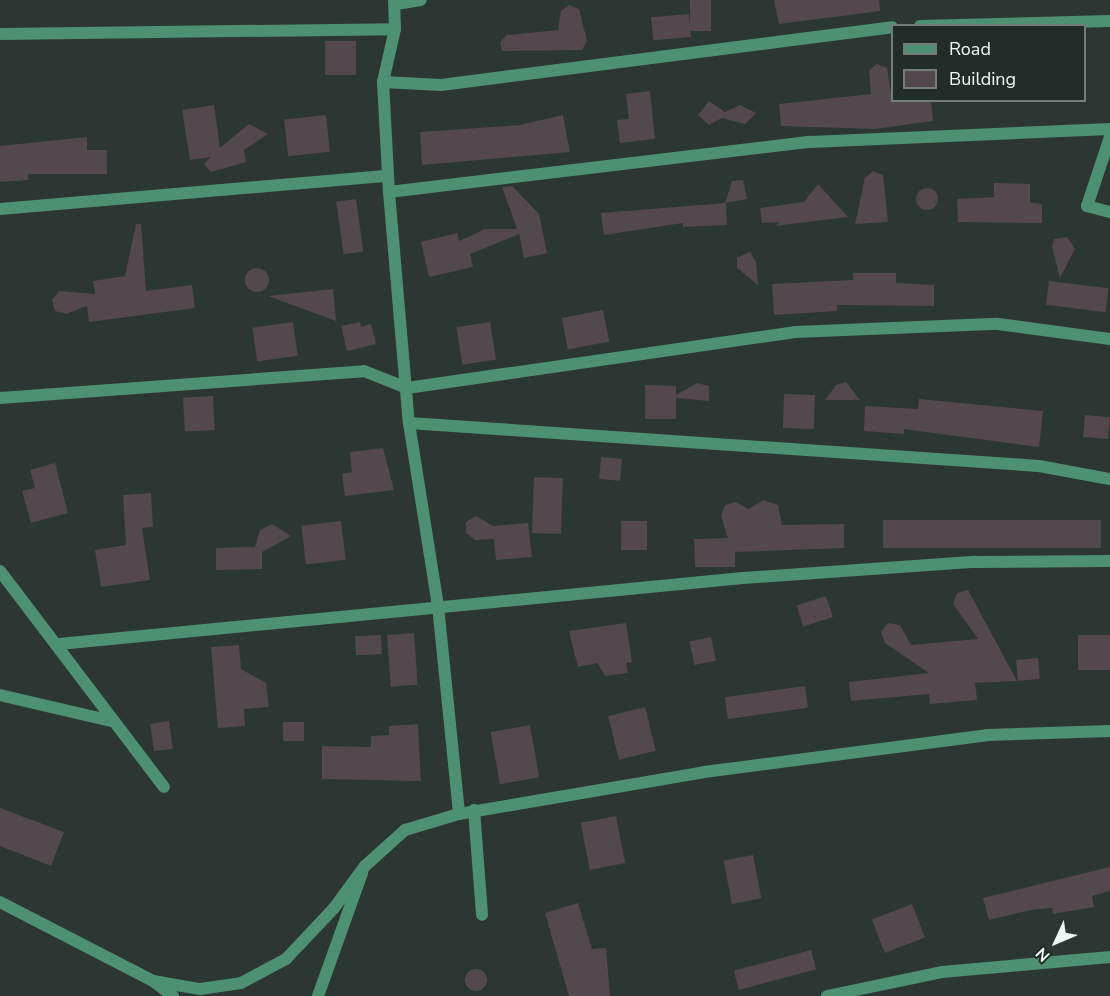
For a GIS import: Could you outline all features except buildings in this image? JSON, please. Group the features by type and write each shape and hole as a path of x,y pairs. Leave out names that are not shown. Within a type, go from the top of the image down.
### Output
{"street":[{"path":"421,0 395,2 395,29 383,82 389,192 409,423 438,606 459,814"},
{"path":"996,24 1110,21"},
{"path":"383,82 441,85 891,27"},
{"path":"0,34 395,29"},
{"path":"389,192 810,142 1110,129"},
{"path":"1110,137 1087,206 1110,212"},
{"path":"0,209 388,176"},
{"path":"0,398 364,371 407,388 795,332 998,324 1110,339"},
{"path":"409,423 1039,466 1110,479"},
{"path":"59,644 743,578 974,562 1110,561"},
{"path":"0,571 59,644 112,721 164,787"},
{"path":"0,695 112,721"},
{"path":"153,981 200,989 241,983 286,959 334,908 365,866 405,830 474,810 704,772 987,735 1110,731"},
{"path":"474,810 482,915"},
{"path":"318,996 365,866"},
{"path":"0,902 153,981 173,996"},
{"path":"827,996 942,972 1110,957"}]}
